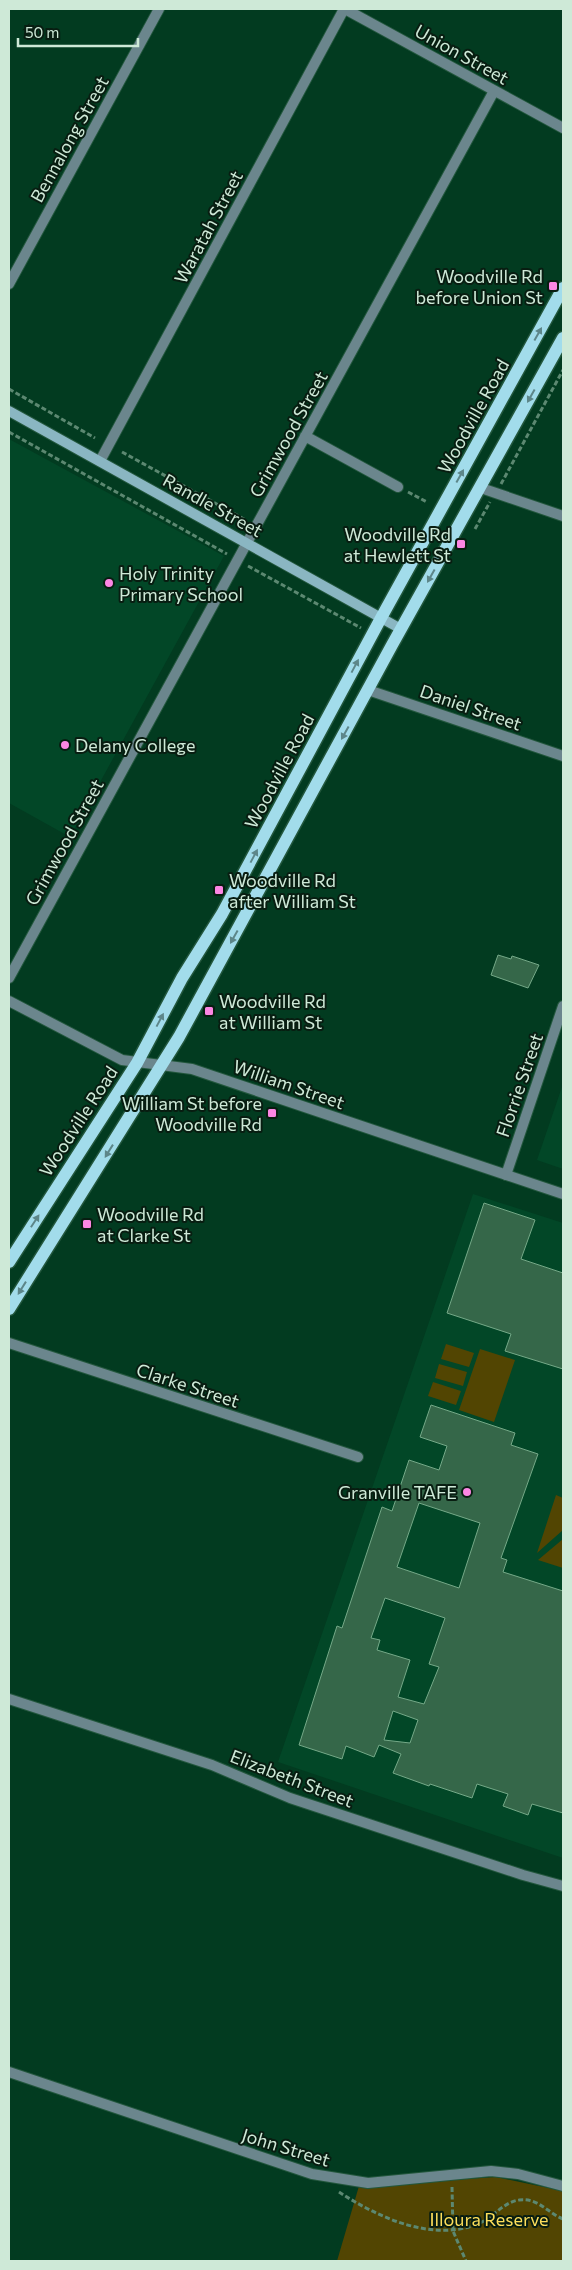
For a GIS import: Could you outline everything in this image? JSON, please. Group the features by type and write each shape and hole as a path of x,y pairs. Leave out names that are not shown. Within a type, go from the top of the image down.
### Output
{"main road":[{"name":"Woodville Road","path":"9,1262 136,1063 182,978 222,914 381,618 563,288"},
{"path":"9,1310 163,1065 563,338"},
{"name":"Randle Street","path":"9,411 401,630"}],"street":[{"name":"Bennalong Street","path":"9,284 159,9"},
{"name":"Union Street","path":"344,9 563,128"},
{"name":"Waratah Street","path":"100,461 344,9"},
{"name":"Grimwood Street","path":"9,978 494,90"},
{"path":"305,436 398,487"},
{"path":"481,488 563,516"},
{"name":"Daniel Street","path":"368,690 563,756"},
{"name":"William Street","path":"9,1001 122,1060 192,1069 563,1194"},
{"name":"Florrie Street","path":"506,1175 563,1006"},
{"name":"Clarke Street","path":"9,1343 358,1457"},
{"name":"Elizabeth Street","path":"9,1699 212,1766 290,1798 523,1875 563,1886"},
{"name":"John Street","path":"9,2072 312,2174 368,2183 491,2171 518,2174 563,2186"}],"path":[{"path":"506,474 563,370"},
{"path":"9,389 95,438"},
{"path":"9,432 225,553"},
{"path":"122,452 244,519"},
{"path":"398,487 428,502"},
{"path":"250,567 358,626"},
{"path":"451,2176 453,2231 466,2261"},
{"path":"361,2206 407,2224 438,2232 460,2230 482,2222 504,2206 519,2200 536,2201 553,2215 563,2219"}],"shaded area":[{"name":"Holy Trinity Primary School","path":"9,439 224,556 70,837 9,803"},
{"path":"563,1084 563,1169 537,1160"},
{"name":"Granville TAFE","path":"473,1194 563,1223 563,1858 278,1762"}],"green space":[{"path":"446,1344 474,1353 469,1367 441,1359"},
{"path":"480,1349 515,1360 494,1422 459,1410"},
{"path":"439,1364 467,1372 463,1386 435,1378"},
{"path":"433,1382 461,1391 456,1405 428,1396"},
{"path":"556,1495 563,1498 563,1530 537,1553"},
{"path":"563,1539 563,1568 538,1560"},
{"name":"Illoura Reserve","path":"496,2177 563,2191 563,2261 337,2261 359,2186"}],"building":[{"path":"498,955 511,959 512,956 539,965 528,988 491,975"},
{"path":"484,1203 535,1220 521,1259 563,1273 563,1369 505,1351 511,1334 447,1313"},
{"path":"431,1405 515,1433 511,1445 538,1454 501,1558 507,1560 503,1572 563,1591 563,1813 532,1804 528,1815 503,1806 508,1794 477,1784 472,1798 430,1784 429,1786 393,1773 401,1754 379,1745 374,1757 346,1746 342,1759 299,1745 337,1626 342,1628 382,1507 392,1511 409,1460 439,1470 447,1446 420,1437","holes":["419,1503 480,1523 459,1588 397,1567","385,1598 445,1618 429,1664 439,1667 424,1704 398,1697 410,1660 377,1650 380,1640 371,1638","393,1711 418,1720 410,1743 384,1740"]}],"place":[{"name":"Woodville Rd before Union St","path":"553,286"},
{"name":"Woodville Rd at Hewlett St","path":"461,544"},
{"name":"Holy Trinity Primary School","path":"109,583"},
{"name":"Delany College","path":"65,745"},
{"name":"Woodville Rd after William St","path":"219,890"},
{"name":"Woodville Rd at William St","path":"209,1011"},
{"name":"William St before Woodville Rd","path":"272,1113"},
{"name":"Woodville Rd at Clarke St","path":"87,1224"},
{"name":"Granville TAFE","path":"467,1492"}]}
